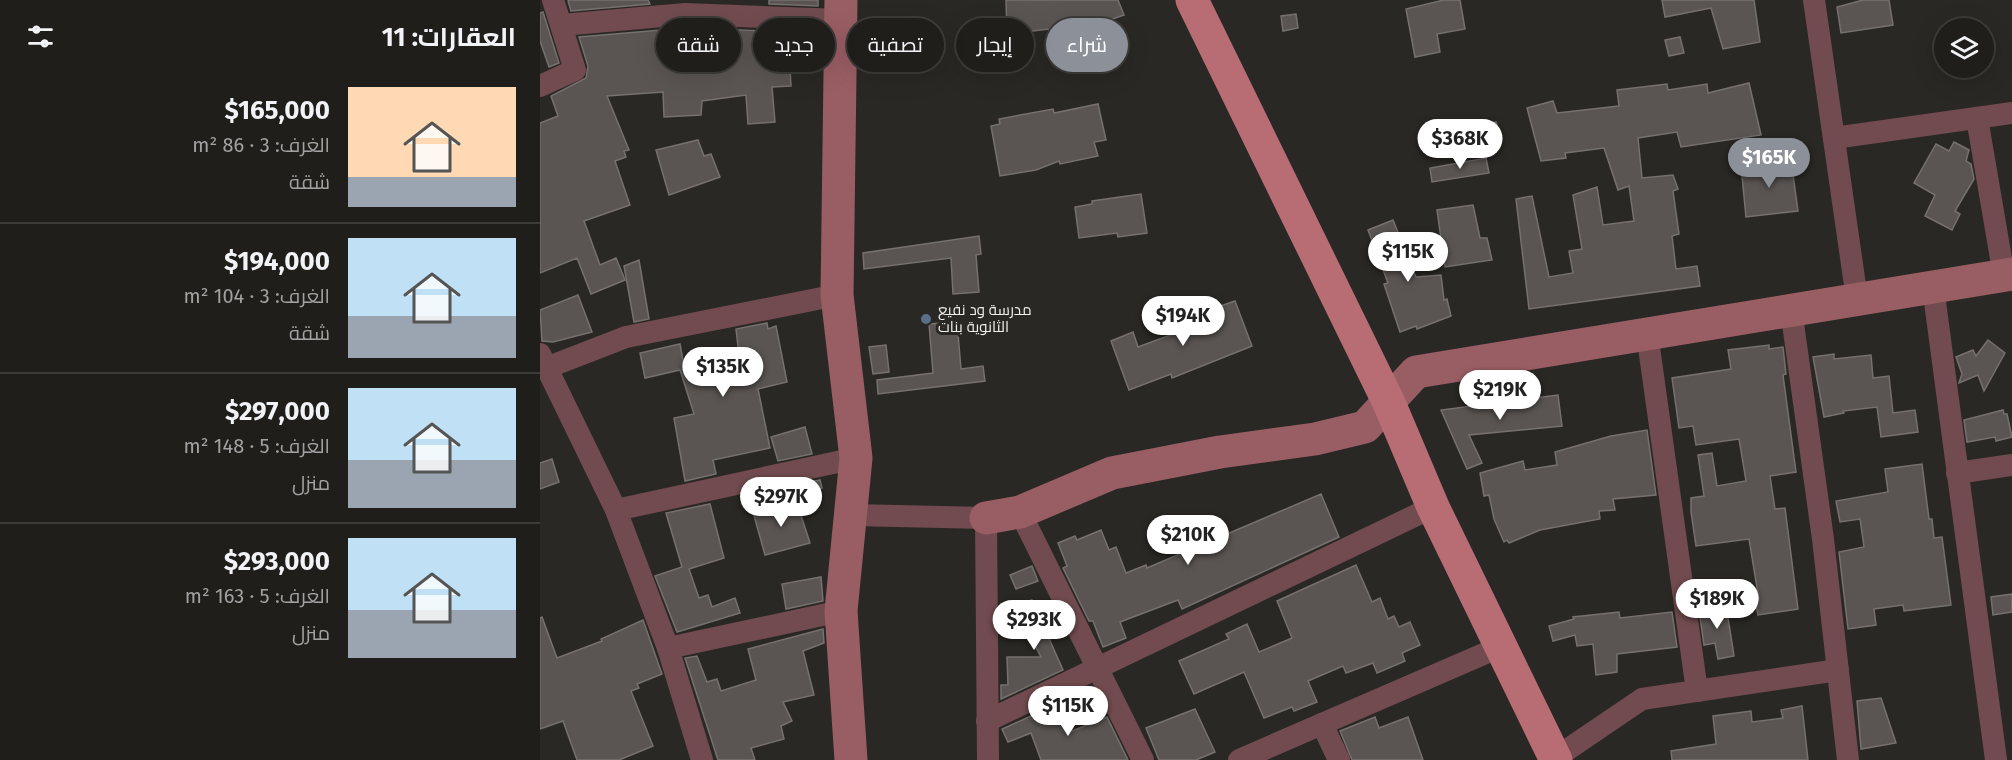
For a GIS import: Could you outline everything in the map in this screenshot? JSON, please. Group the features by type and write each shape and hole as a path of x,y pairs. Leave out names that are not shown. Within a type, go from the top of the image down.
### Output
{"main road":[{"path":"1192,0 1389,403 1433,507 1556,759"}],"street":[{"path":"540,86 575,70 553,0"},
{"path":"1814,0 1857,299"},
{"path":"562,25 684,7 792,20 841,10 837,295 856,458 841,611 852,760"},
{"path":"1834,138 2012,113"},
{"path":"852,515 986,518 1020,512 1112,473 1220,452 1315,439 1365,427 1416,372 2008,275 1977,118"},
{"path":"1933,287 1996,760"},
{"path":"702,760 668,648 616,510 543,361 626,337 837,295"},
{"path":"1791,309 1848,760"},
{"path":"1647,333 1697,691"},
{"path":"616,510 856,458"},
{"path":"1957,473 2012,465"},
{"path":"987,721 1433,507"},
{"path":"1020,512 1143,760"},
{"path":"986,518 988,760"},
{"path":"668,648 841,611"},
{"path":"1239,760 1502,646"},
{"path":"1556,759 1642,699 1838,670"},
{"path":"1322,724 1339,760"}],"building":[{"path":"648,0 650,4 571,11 568,1"},
{"path":"769,0 818,0 818,6 769,4"},
{"path":"1006,0 1118,0 1124,15 1115,18 1046,18 1046,29 1034,31 1034,18 1007,18"},
{"path":"1444,0 1460,0 1465,29 1437,34 1440,52 1415,57 1406,9"},
{"path":"1662,0 1754,0 1760,42 1723,49 1711,8 1665,17"},
{"path":"1863,0 1889,0 1893,25 1841,33 1837,7"},
{"path":"543,12 559,63 549,67 540,41 540,13"},
{"path":"1296,14 1298,28 1283,31 1281,16"},
{"path":"656,30 656,72 741,72 741,30 753,30 753,72 790,72 791,86 772,87 775,122 748,124 746,95 702,101 701,115 664,117 663,92 607,96 629,150 624,151 626,157 615,161 630,205 584,221 600,265 616,258 625,280 591,294 577,258 540,273 540,123 558,116 551,96 586,78 588,66 579,37"},
{"path":"1680,37 1684,53 1669,56 1665,40"},
{"path":"1749,83 1761,135 1681,147 1677,132 1638,138 1642,178 1673,175 1678,189 1673,191 1679,234 1672,236 1676,269 1697,266 1700,286 1529,309 1516,199 1532,196 1549,277 1573,273 1569,251 1582,249 1573,195 1597,187 1603,225 1634,221 1629,186 1618,190 1604,148 1565,153 1566,158 1541,161 1527,108 1553,101 1557,113 1619,106 1617,90 1667,84 1668,90 1707,84 1708,93"},
{"path":"1098,104 1106,140 1094,142 1098,156 1060,164 1059,161 1036,170 1000,176 991,126 1000,124 999,119 1053,109 1054,113"},
{"path":"1496,122 1497,125 1428,155 1424,131"},
{"path":"698,140 704,156 711,154 720,177 669,195 656,150"},
{"path":"1954,142 1969,150 1966,161 1971,164 1974,179 1955,211 1960,214 1952,230 1925,216 1935,195 1914,183 1936,144 1949,151"},
{"path":"1486,158 1489,173 1432,182 1430,168"},
{"path":"1791,160 1798,211 1746,217 1741,166"},
{"path":"1141,194 1147,233 1118,237 1117,233 1079,238 1075,207 1092,204 1092,201"},
{"path":"1473,205 1480,238 1487,238 1492,260 1445,267 1437,210"},
{"path":"1393,220 1416,277 1441,275 1444,300 1447,299 1451,316 1417,329 1416,326 1400,332 1384,284 1388,283 1368,230"},
{"path":"979,236 981,254 976,255 979,292 953,294 951,258 864,269 863,253"},
{"path":"639,260 649,319 634,322 624,266"},
{"path":"578,295 592,332 553,342 542,341 540,310"},
{"path":"1235,301 1252,346 1172,378 1171,374 1129,390 1111,341 1133,332 1138,347 1184,330 1180,320"},
{"path":"957,322 961,369 983,366 985,381 878,394 877,380 933,373 929,324"},
{"path":"767,323 768,329 776,326 787,382 758,389 770,448 713,460 716,474 685,481 674,418 694,414 680,370 645,378 640,353 680,344 684,366 739,355 736,329"},
{"path":"1988,340 2005,353 1984,391 1978,375 1959,383 1962,374 1956,357 1973,350 1976,356"},
{"path":"886,345 889,372 873,374 869,347"},
{"path":"1769,345 1769,349 1783,347 1786,374 1783,375 1796,472 1770,476 1775,509 1785,508 1798,609 1758,615 1755,601 1759,600 1749,539 1696,546 1691,512 1691,498 1704,496 1698,455 1712,453 1717,486 1746,481 1739,439 1696,445 1693,426 1679,428 1672,378 1731,369 1728,350"},
{"path":"1834,354 1834,359 1871,355 1873,378 1889,376 1893,413 1915,410 1918,432 1881,437 1877,407 1843,411 1844,413 1824,417 1813,357"},
{"path":"1558,395 1562,426 1469,435 1482,463 1467,469 1441,410"},
{"path":"2003,410 2004,414 2007,414 2012,437 1996,441 1995,437 1967,442 1964,420"},
{"path":"805,427 812,454 778,461 771,437"},
{"path":"1647,430 1656,495 1613,499 1615,510 1599,511 1600,519 1540,530 1509,543 1507,540 1504,542 1494,519 1489,495 1484,496 1480,473 1523,461 1525,470 1557,465 1555,452 1611,436"},
{"path":"552,459 559,482 540,489 540,463"},
{"path":"1922,464 1929,519 1932,519 1934,538 1942,537 1951,605 1904,611 1903,605 1874,609 1876,625 1848,629 1839,552 1864,547 1860,519 1840,522 1836,501 1888,492 1885,469"},
{"path":"820,480 822,488 791,499 788,487"},
{"path":"1321,494 1339,537 1182,609 1178,600 1120,622 1126,638 1103,647 1093,621 1089,621 1063,568 1067,566 1058,543 1075,536 1077,540 1101,530 1109,550 1116,547 1126,573 1146,565 1147,568"},
{"path":"796,500 810,543 765,555 753,512"},
{"path":"710,504 724,558 689,569 699,598 708,595 712,607 735,598 740,613 677,632 655,576 682,567 666,513"},
{"path":"1356,565 1372,602 1380,598 1388,619 1394,616 1399,627 1410,622 1420,645 1402,653 1405,661 1377,673 1373,663 1346,673 1343,666 1308,681 1317,702 1294,711 1292,707 1264,718 1244,672 1194,694 1179,661 1229,639 1226,634 1247,624 1259,652 1292,638 1277,601"},
{"path":"1032,566 1038,581 1016,589 1010,575"},
{"path":"821,577 823,601 786,609 782,584"},
{"path":"2012,594 2012,612 1993,615 1991,597"},
{"path":"1032,600 1038,616 1053,609 1063,629 1047,634 1063,670 1001,699 1001,685 1008,685 1007,657 1041,657 1013,605"},
{"path":"1726,605 1734,656 1718,659 1715,643 1704,645 1699,610"},
{"path":"1619,612 1620,618 1672,612 1677,647 1617,654 1617,672 1596,675 1593,644 1577,646 1575,635 1553,641 1549,626 1574,619 1573,617"},
{"path":"542,617 557,658 602,641 601,639 643,620 662,674 637,684 639,688 631,691 653,746 619,760 577,760 563,721 540,729 540,618"},
{"path":"823,629 824,643 803,651 814,695 783,702 792,721 781,726 784,739 751,748 755,760 718,760 685,658 697,656 707,682 717,679 721,691 756,680 748,649"},
{"path":"1881,698 1896,743 1861,749 1857,701"},
{"path":"1060,703 1072,731 1107,717 1128,760 1041,760 1031,733 1008,742 1002,729"},
{"path":"1802,706 1808,760 1672,760 1671,751 1716,744 1713,716 1751,711 1752,722 1783,718 1781,710"},
{"path":"1195,709 1215,752 1196,760 1159,760 1146,728"},
{"path":"1375,717 1379,728 1408,717 1423,760 1352,760 1340,731"}],"place":[{"name":"مدرسة ود نفيع الثانوية بنات","path":"926,319"}]}
